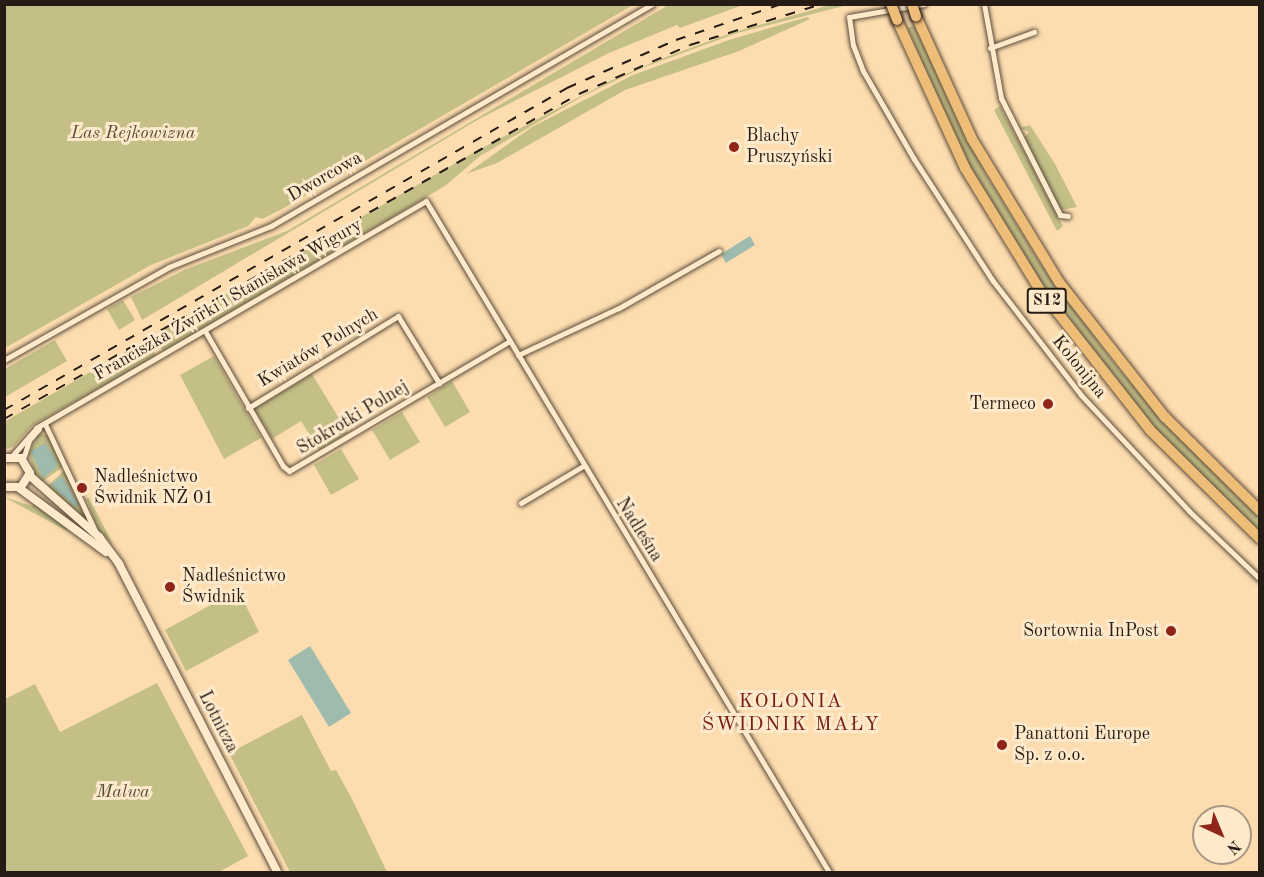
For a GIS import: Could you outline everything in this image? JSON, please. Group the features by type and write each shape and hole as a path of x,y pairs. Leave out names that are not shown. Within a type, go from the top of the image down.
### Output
{"highway":[{"name":"S12","path":"891,4 970,176 1050,304 1150,430 1260,538"},
{"name":"S12","path":"912,4 977,148 1059,282 1165,417 1260,511"}],"main road":[{"path":"4,487 19,488 29,475 23,459 8,457"},
{"name":"Lotnicza","path":"29,475 96,534 113,555 277,873"},
{"name":"Lotnicza","path":"19,488 93,540 130,587"}],"street":[{"name":"Dworcowa","path":"4,360 169,267 271,226 652,4"},
{"name":"Kolonijna","path":"924,4 849,17 853,45 863,71 993,281 1081,395 1189,511 1260,579"},
{"path":"984,4 996,84 1008,115 1060,215 1068,216"},
{"path":"990,48 1035,32"},
{"name":"Franciszka Żwirki i Stanisława Wigury","path":"45,424 426,201"},
{"name":"Nadleśna","path":"426,201 829,873"},
{"path":"518,355 619,308 719,251"},
{"name":"Kwiatów Polnych","path":"248,408 398,316 439,383"},
{"name":"Stokrotki Polnej","path":"205,331 283,466 293,471 510,341"},
{"path":"8,457 28,434 45,424"},
{"path":"23,459 31,437 45,424"},
{"path":"45,424 65,461 96,534"},
{"path":"521,503 583,466"}],"green space":[{"path":"670,4 743,5 680,28 677,25 609,53 479,119 142,320 131,297 184,270 287,231"},
{"name":"Las Rejkowizna","path":"4,5 633,5 284,208 262,219 256,217 248,226 151,265 5,348"},
{"path":"830,5 848,5 737,33 642,68 583,96 480,156 445,186 164,351 151,337 482,148 608,82 661,59 731,33"},
{"path":"807,17 810,19 739,51 625,90 497,163 466,174 532,127 633,75 729,40"},
{"path":"915,25 985,173 1040,263 1113,362 1157,413 1259,517 1259,533 1179,456 1104,369 1032,271 968,166 940,107 908,28"},
{"path":"1000,106 1063,226 1057,231 994,110"},
{"path":"1030,125 1055,164 1077,207 1061,210 1024,138 1029,132 1019,128"},
{"path":"123,300 135,320 119,330 107,309"},
{"path":"147,339 156,356 33,425 14,446 5,450 4,422"},
{"path":"55,340 67,361 5,397 5,369"},
{"path":"214,356 261,438 224,459 180,375"},
{"path":"312,374 348,433 319,450 301,421 272,439 254,409"},
{"path":"452,381 470,412 445,427 427,397"},
{"path":"402,412 420,442 390,460 372,430"},
{"path":"38,433 49,436 64,466 42,482 34,472 29,454"},
{"path":"341,449 359,479 331,495 314,465"},
{"path":"65,472 91,525 47,486"},
{"path":"4,497 32,506 34,503 70,526 67,531"},
{"path":"86,498 89,498 113,544 98,530"},
{"path":"238,590 259,632 186,671 165,630"},
{"name":"Malwa","path":"157,683 248,856 219,872 5,872 5,699 35,684 60,732"},
{"path":"302,715 331,771 336,770 352,799 387,872 290,872 229,753"}],"shaded area":[{"path":"750,236 755,245 726,263 721,254"},
{"path":"45,443 57,461 56,468 43,478 31,451"},
{"path":"61,476 79,504 75,507 51,485"},
{"path":"310,646 351,713 329,727 288,660"}],"railway":[{"path":"4,410 567,88 676,40 782,4"},
{"path":"4,419 579,94 690,45 822,4"}],"place":[{"name":"Blachy Pruszyński","path":"734,147"},
{"name":"Termeco","path":"1048,404"},
{"name":"Nadleśnictwo Świdnik NŻ 01","path":"82,488"},
{"name":"Nadleśnictwo Świdnik","path":"170,587"},
{"name":"Sortownia InPost","path":"1171,631"},
{"name":"Panattoni Europe Sp. z o.o.","path":"1002,745"}],"district":[{"name":"KOLONIA ŚWIDNIK MAŁY","path":"791,714"}]}
